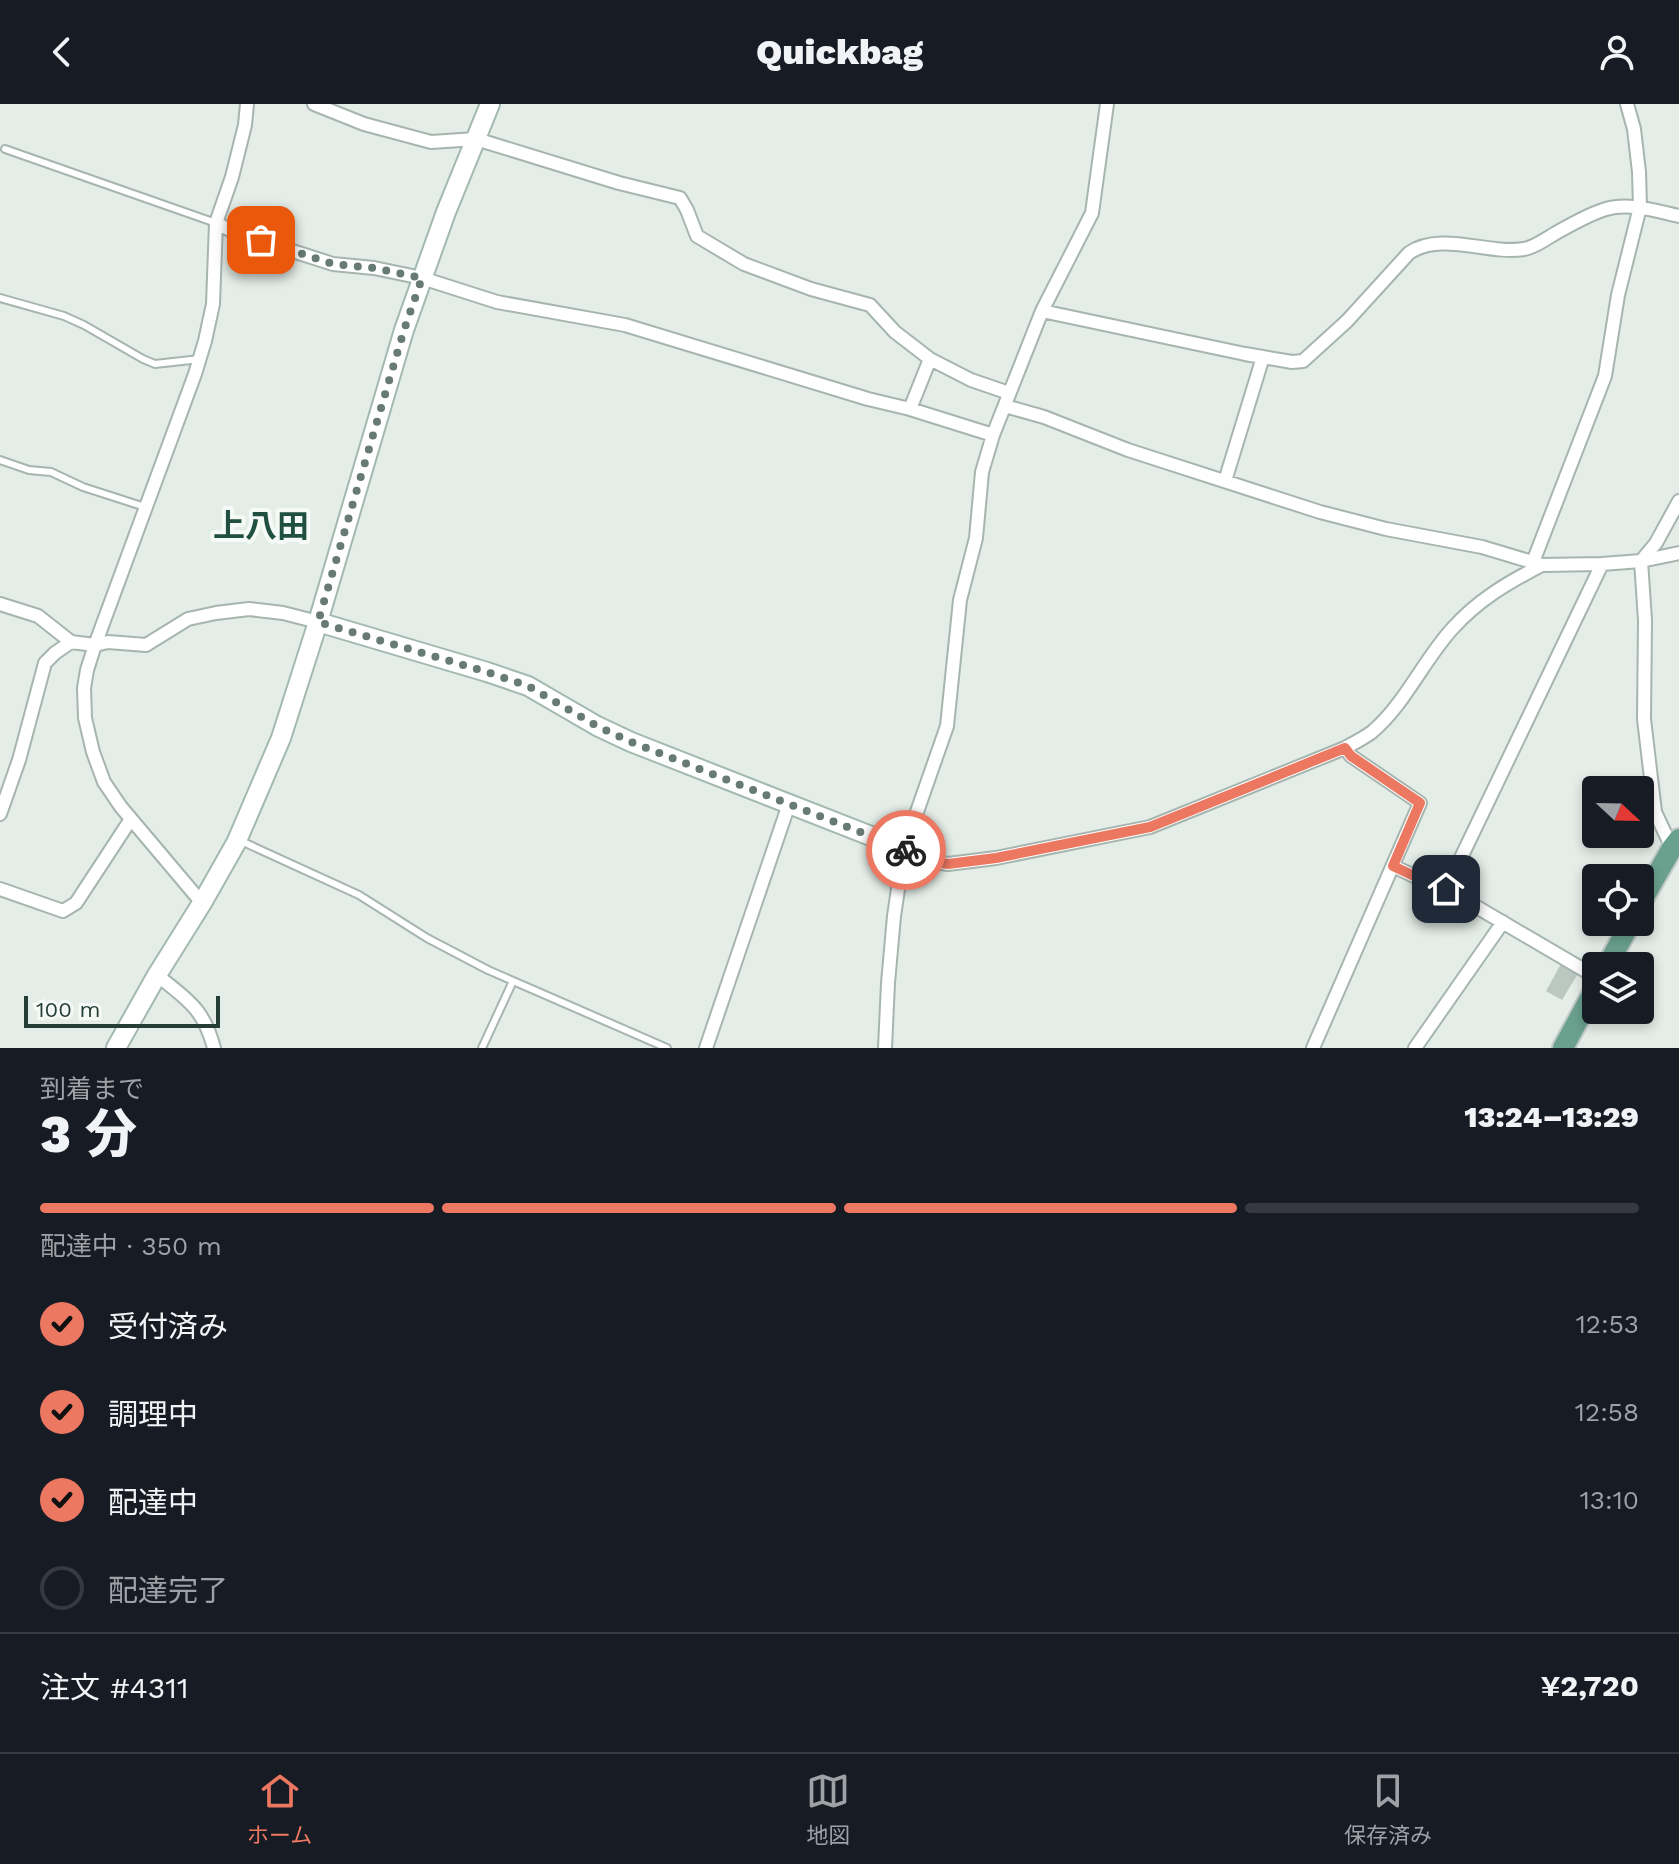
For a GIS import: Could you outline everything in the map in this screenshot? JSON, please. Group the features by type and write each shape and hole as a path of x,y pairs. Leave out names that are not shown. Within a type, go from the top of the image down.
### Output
{"main road":[{"path":"1654,881 1676,844"},
{"path":"1563,1048 1582,1013"}],"street":[{"path":"202,903 104,782 85,718 84,688 95,645 200,359 213,304 216,223 232,177 247,104"},
{"path":"314,104 364,124 431,142 476,139 619,183 680,198 697,236 744,264 811,289 870,305 895,332 930,359 1007,400 1128,450 1320,512 1386,529 1482,547 1537,564 1641,561 1679,553"},
{"path":"116,1048 237,839 281,738 404,330 490,104"},
{"path":"885,1048 894,916 904,849 947,726 960,600 976,538 982,472 993,435 1042,311 1092,213 1107,104"},
{"path":"0,604 38,616 71,642 95,645 108,642 146,645 188,619 249,609 318,622 528,686 631,742 904,849 914,858 948,864 996,858 1150,827 1345,748 1371,732 1388,715 1449,632 1470,610 1537,564 1605,376 1618,295 1640,207 1634,129 1627,104"},
{"path":"1042,311 1263,357 1303,361 1347,321 1419,246 1446,243 1522,250 1608,208 1640,207 1679,216"},
{"path":"216,223 236,233 333,264 374,268 422,278 497,302 625,325 993,435"},
{"path":"1225,481 1263,357"},
{"path":"910,409 930,359"},
{"path":"1676,844 1655,812 1644,719 1645,620 1641,561 1656,543 1679,501"},
{"path":"1446,889 1602,564"},
{"path":"0,814 19,760 45,663 71,642"},
{"path":"1313,1048 1420,803 1351,756 1345,748"},
{"path":"706,1048 789,804"},
{"path":"0,889 63,911 76,903 131,819"},
{"path":"1393,866 1446,889 1582,969"},
{"path":"1415,1048 1503,922"},
{"path":"157,975 198,1009 209,1029 214,1048"}],"lane":[{"path":"5,149 216,223"},
{"path":"0,298 64,316 155,364 200,359"},
{"path":"0,460 29,470 51,472 83,487 145,507"},
{"path":"237,839 359,895 427,938 513,981 667,1048"},
{"path":"482,1048 513,981"}],"building":[{"path":"1562,962 1579,972 1562,1000 1546,991"}],"way so far":[{"path":"261,240 333,264 374,268 422,278 318,622 528,686 631,742 906,850"}],"district":[{"name":"上八田","path":"261,526"}],"route":[{"path":"906,850 914,858 948,864 996,858 1150,827 1345,748 1351,756 1420,803 1393,866 1446,889"}]}
